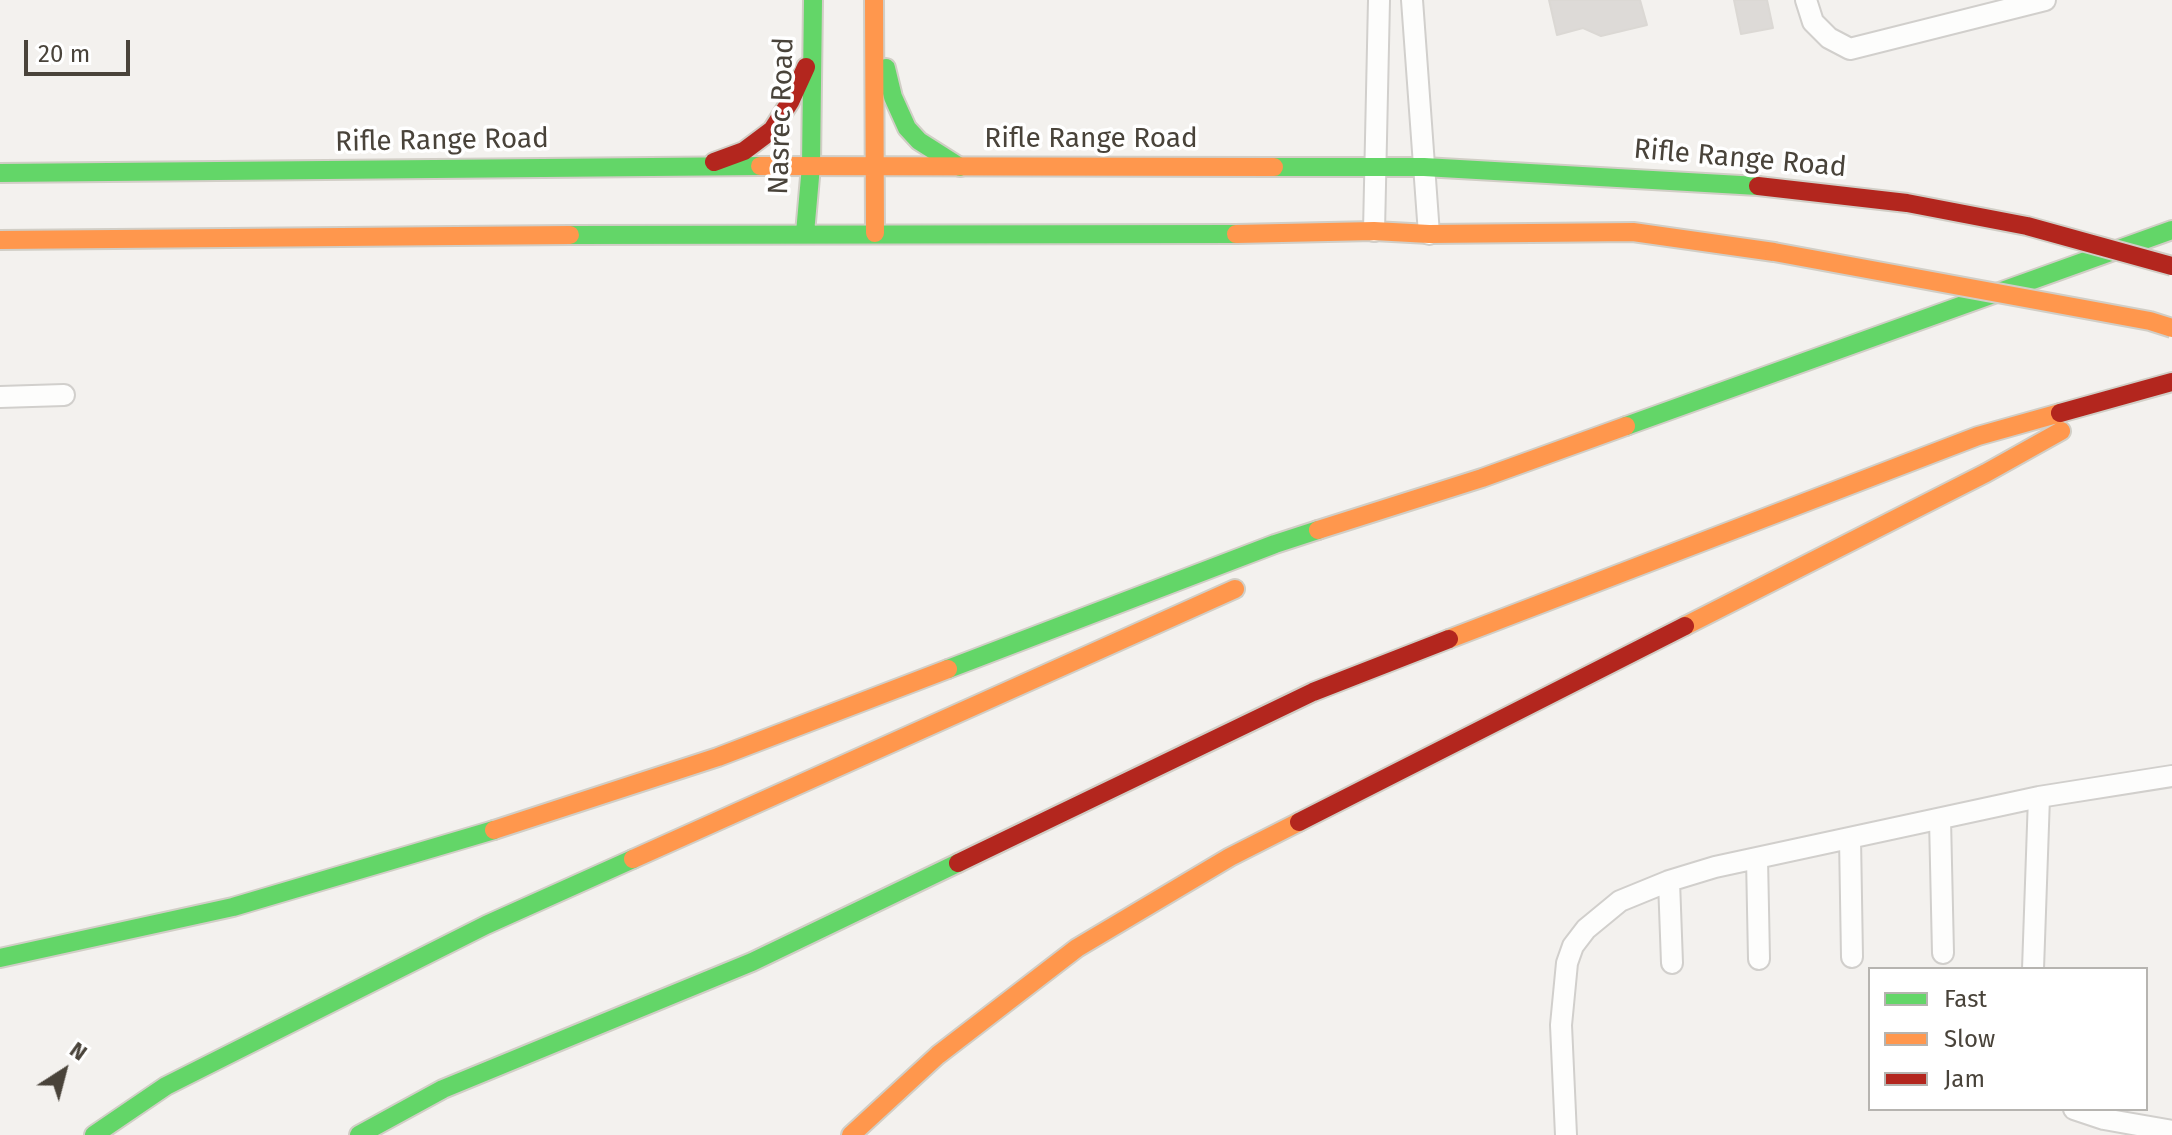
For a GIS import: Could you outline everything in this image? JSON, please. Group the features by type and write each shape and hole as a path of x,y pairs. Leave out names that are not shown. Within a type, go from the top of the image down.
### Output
{"main road":[{"name":"Nasrec Road","path":"805,233 811,166 813,0"},
{"path":"874,0 875,233"},
{"path":"874,23 893,97 907,128 927,147 960,167"},
{"path":"701,166 744,151 772,130 790,102 812,51"},
{"name":"Rifle Range Road","path":"0,173 701,166 1424,167 1758,186 1937,209 2027,226 2172,266"},
{"path":"0,958 233,907 492,831 718,757 1275,544 1482,478 2172,230"},
{"path":"0,240 805,233 1633,232 1774,252 2135,318 2172,328"},
{"path":"359,1135 443,1089 752,962 1313,692 1978,436 2172,382"},
{"path":"851,1135 938,1055 1077,948 1230,857 1986,473 2118,399"},
{"path":"1336,543 1482,478"},
{"path":"94,1135 166,1086 486,925 1249,583"}],"lane":[{"path":"1374,231 1379,2 1404,0"},
{"path":"1412,0 1429,234"},
{"path":"1806,0 1813,22 1829,38 1850,49 2045,0"},
{"path":"0,397 64,395"},
{"path":"1566,1135 1562,1002 1567,963 1573,946 1586,929 1620,901 1669,881 1757,858 2039,797 2172,776"},
{"path":"2033,967 2039,797"},
{"path":"1940,819 1943,953"},
{"path":"1850,838 1852,957"},
{"path":"1757,858 1759,959"},
{"path":"1669,881 1672,963"},
{"path":"2080,1111 2104,1119 2172,1131"}],"building":[{"path":"1549,0 1640,0 1647,25 1601,36 1583,28 1557,35"},
{"path":"1734,0 1767,0 1773,28 1741,34"}],"traffic: fast":[{"path":"805,233 811,166 813,0"},
{"path":"886,68 893,97 907,128 919,141 960,167"},
{"path":"0,173 760,166"},
{"path":"1274,167 1424,167 1758,186"},
{"path":"1626,426 2172,230"},
{"path":"570,235 1236,234"},
{"path":"948,669 1318,530"},
{"path":"0,958 233,907 494,830"},
{"path":"94,1135 166,1086 486,925 633,859"},
{"path":"359,1135 443,1089 752,962 958,863"}],"traffic: slow":[{"path":"874,0 875,233"},
{"path":"760,166 1274,167"},
{"path":"1236,234 1633,232 1774,252"},
{"path":"0,240 570,235"},
{"path":"1774,252 2150,321 2172,328"},
{"path":"1449,639 1978,436 2060,413"},
{"path":"1318,530 1482,478 1626,426"},
{"path":"1685,626 1986,473 2061,431"},
{"path":"633,859 1235,589"},
{"path":"494,830 718,757 948,669"},
{"path":"851,1135 938,1055 1077,948 1230,857 1299,822"}],"traffic: jam":[{"path":"714,162 744,151 772,130 790,102 806,67"},
{"path":"1758,186 1907,203 2027,226 2172,266"},
{"path":"2060,413 2172,382"},
{"path":"1299,822 1685,626"},
{"path":"958,863 1313,692 1449,639"}]}
